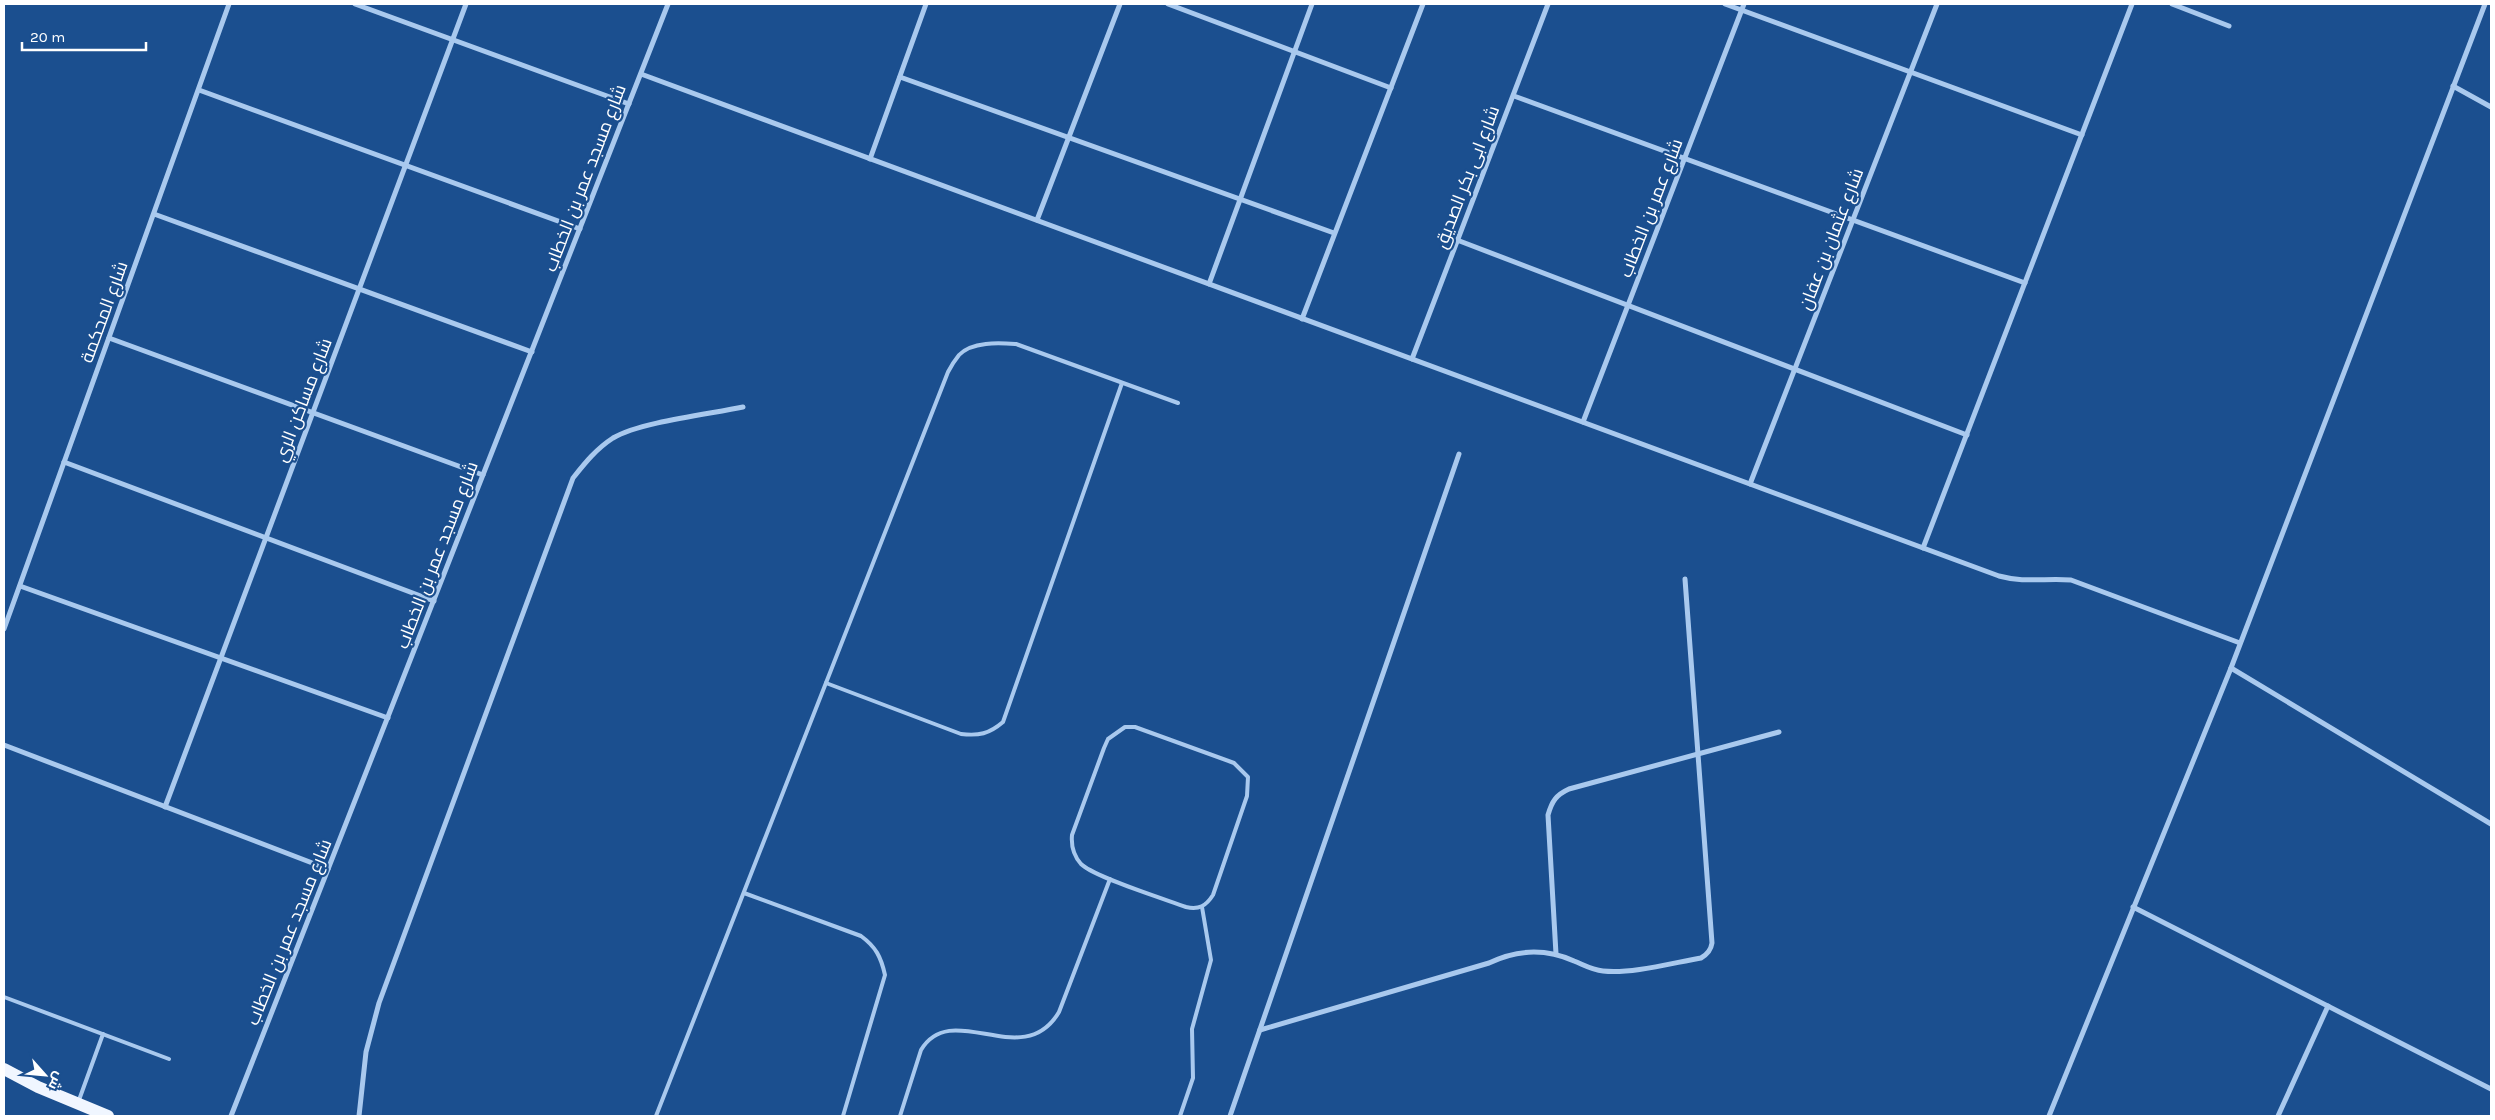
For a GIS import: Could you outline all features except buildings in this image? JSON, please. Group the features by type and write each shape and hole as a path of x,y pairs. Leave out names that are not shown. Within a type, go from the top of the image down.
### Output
{"main road":[{"path":"4,1069 77,1105 108,1116"}],"street":[{"name":"شارع المحكمة","path":"4,629 229,4"},
{"path":"354,4 629,104"},
{"name":"شارع مساكن الري","path":"166,807 466,4"},
{"name":"شارع مسجد عمر بن الخطاب","path":"231,1116 668,4"},
{"path":"870,159 926,4"},
{"path":"1036,220 1120,4"},
{"path":"1168,4 1391,88"},
{"path":"1209,284 1312,4"},
{"path":"1302,319 1423,4"},
{"name":"شارع ابى بكر الصديق","path":"1412,359 1548,4"},
{"path":"1725,4 2082,136"},
{"name":"شارع عمر بن الخطاب","path":"1583,422 1744,4"},
{"name":"شارع عثمان بن عفان","path":"1750,484 1937,4"},
{"path":"1924,548 2132,4"},
{"path":"2172,4 2229,26"},
{"path":"2049,1116 2231,668 2485,4"},
{"path":"641,74 2013,580 2070,580 2240,643"},
{"path":"900,77 1334,233"},
{"path":"2454,86 2491,107"},
{"path":"199,90 580,229"},
{"path":"1514,96 2025,283"},
{"path":"154,214 532,352"},
{"path":"1457,240 1967,435"},
{"path":"109,338 483,475"},
{"path":"360,1116 366,1052 379,1003 573,478 591,455 614,437 642,428 743,407"},
{"path":"1230,1116 1459,454"},
{"path":"64,462 434,601"},
{"path":"1260,1030 1490,963 1520,952 1556,954 1596,969 1623,970 1701,958 1711,950 1685,579"},
{"path":"20,586 388,718"},
{"path":"2231,668 2491,824"},
{"path":"1556,954 1548,815 1551,803 1559,794 1569,789 1779,732"},
{"path":"4,745 328,869"},
{"path":"2133,907 2491,1089"},
{"path":"2278,1116 2328,1006"}],"lane":[{"path":"656,1116 948,372 960,354 979,346 998,343 1016,344 1178,403"},
{"path":"826,683 961,734 976,736 991,732 1003,722 1122,383"},
{"path":"1135,726 1234,763 1248,777 1247,796 1213,895 1202,907 1194,909 1186,907 1110,879 1082,865 1075,856 1071,846 1072,835 1108,739 1125,727 1135,726"},
{"path":"900,1116 921,1050 927,1040 936,1034 945,1030 1020,1038 1032,1037 1044,1032 1052,1023 1110,879"},
{"path":"744,893 861,936 874,946 882,960 885,975 843,1116"},
{"path":"1180,1116 1193,1078 1192,1029 1210,960 1202,907"},
{"path":"4,997 169,1060"},
{"path":"77,1105 103,1034"}]}
